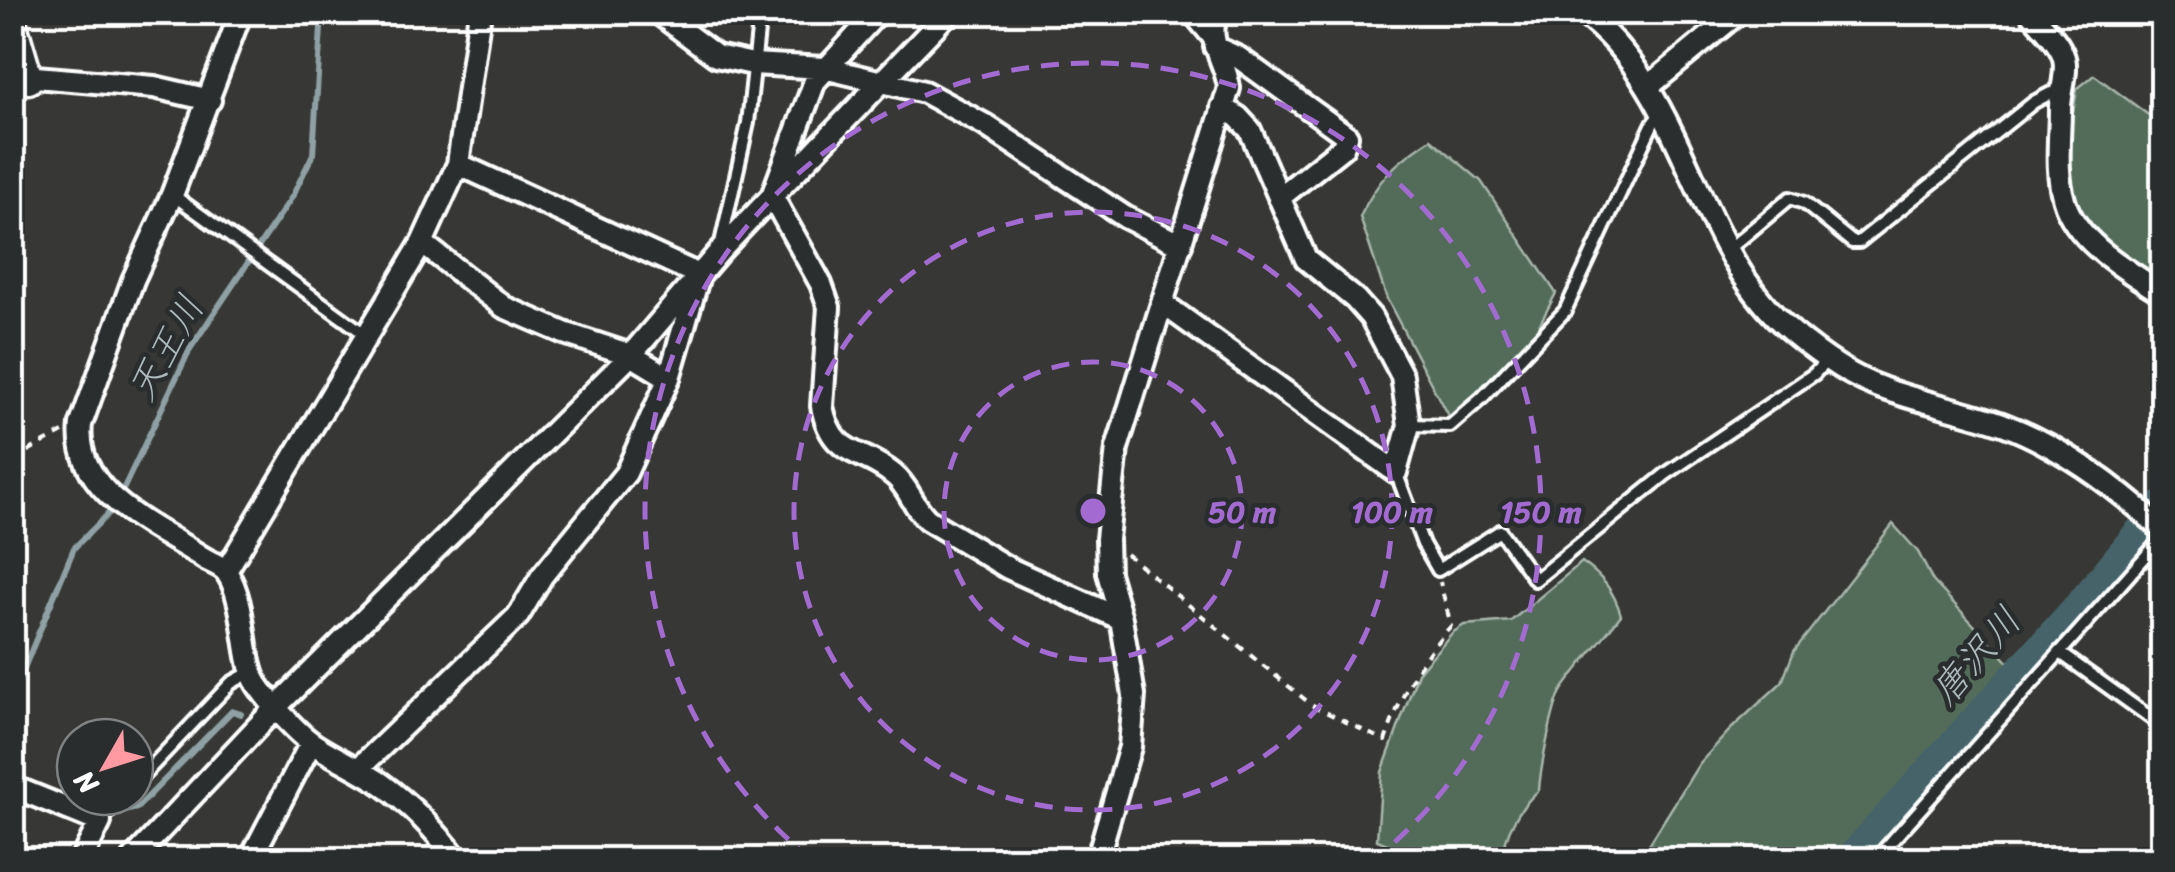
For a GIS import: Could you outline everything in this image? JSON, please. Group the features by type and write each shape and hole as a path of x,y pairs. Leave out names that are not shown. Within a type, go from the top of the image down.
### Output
{"street":[{"path":"241,12 172,195 132,280 81,424 83,458 104,490 226,571 246,630 257,684 311,743 358,769 418,813 458,860"},
{"path":"226,571 422,243 458,164 480,12"},
{"path":"657,12 716,56 753,64 824,68 924,92 984,125 1125,217 1181,245"},
{"path":"878,12 815,82 772,196 826,294 830,320 822,406 825,420 846,452 897,477 919,512 1008,568 1121,619"},
{"path":"132,860 278,706 631,355 719,252 949,12"},
{"path":"1097,860 1130,747 1134,695 1121,619 1108,573 1107,539 1117,448 1229,88 1212,29 1218,12"},
{"path":"1581,12 1600,28 1648,87 1729,249 1752,286 1790,331 1880,388 2005,425 2040,441 2099,478 2162,528"},
{"path":"1648,87 1739,12"},
{"path":"2030,12 2062,50 2065,60 2060,95 2060,181 2064,204 2084,234 2120,266 2162,292"},
{"path":"12,25 20,77 154,87 210,100"},
{"path":"1215,46 1238,58 1347,136 1342,147 1280,198"},
{"path":"1162,303 1396,472 1410,425 1402,376 1371,317 1356,298 1320,274 1306,259 1250,130 1238,116 1222,108"},
{"path":"458,164 700,275"},
{"path":"422,243 504,306 564,333 631,355 669,378"},
{"path":"358,769 518,616 542,576 626,473 669,378 700,275"},
{"path":"250,860 311,743"},
{"path":"12,790 21,790 100,822 81,860"}],"lane":[{"path":"719,252 748,123 760,12"},
{"path":"1186,12 1215,46"},
{"path":"1729,249 1790,198 1804,203 1852,242 1859,242 2034,102 2051,92 2060,95"},
{"path":"1410,425 1450,426 1566,311 1652,123 1662,112"},
{"path":"172,195 366,335"},
{"path":"1396,472 1423,544 1438,570 1500,531 1535,580 1666,474 1814,374 1829,358"},
{"path":"1875,860 2162,538"},
{"path":"2059,652 2162,726"},
{"path":"155,763 230,683 252,671"},
{"path":"100,822 105,817"}],"path":[{"path":"12,454 28,451 81,424"},
{"path":"1107,539 1313,706 1385,741 1410,679 1428,650 1451,626 1438,570"}],"green space":[{"path":"2094,75 2162,125 2162,286 2096,236 2068,197 2066,159 2077,89"},
{"path":"1431,139 1481,181 1556,293 1534,335 1450,420 1387,299 1360,217 1389,172"},
{"path":"1893,524 1918,552 1933,581 2014,668 1934,770 1856,859 1640,859 1699,764 1782,682 1794,651"},
{"path":"1582,562 1606,585 1621,615 1558,697 1539,790 1514,821 1504,859 1426,859 1377,840 1382,772 1418,673 1452,633 1464,625 1511,621"}],"waterway":[{"name":"天王川","path":"120,496 190,349 292,197 313,154 322,12"},
{"name":"天王川","path":"12,697 74,548 115,507"},
{"name":"唐沢川","path":"1852,860 2087,600 2162,508"},
{"path":"155,790 232,711 241,714"}]}
